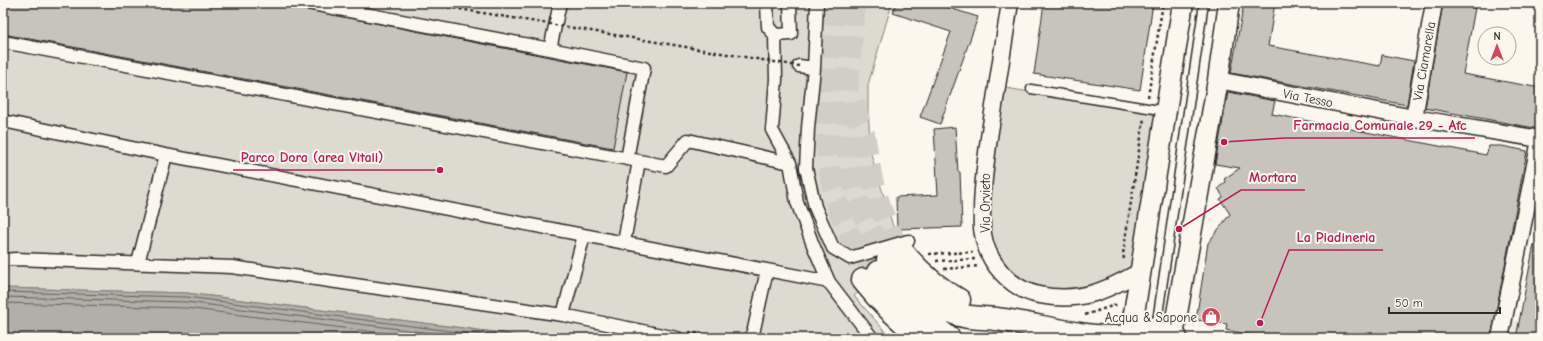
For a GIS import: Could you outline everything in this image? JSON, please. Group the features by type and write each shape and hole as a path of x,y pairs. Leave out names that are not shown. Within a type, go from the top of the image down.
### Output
{"main road":[{"path":"888,261 904,279 925,297 952,313 974,318 996,319 1099,338 1125,336 1142,329 1168,334"},
{"path":"888,261 880,302 905,325 923,338"},
{"path":"888,261 915,310 949,338"}],"street":[{"path":"306,3 644,68 626,159"},
{"path":"550,49 560,3"},
{"path":"767,3 768,27 775,35 776,79 772,130 790,163 797,202 829,282 872,338"},
{"path":"775,35 791,34 790,3"},
{"path":"817,3 814,68 806,168 815,207 833,248 850,258 888,261"},
{"name":"Via Orvieto","path":"1010,3 982,184 983,234 990,256 1001,272 1015,286 1033,293 1053,297 1070,298 1093,294 1115,286 1134,275"},
{"path":"1125,336 1134,275 1166,112 1183,3"},
{"path":"1168,334 1218,80 1230,3"},
{"name":"Via Ciamarella","path":"1414,118 1434,3"},
{"path":"3,42 666,166 688,140 790,163"},
{"path":"799,66 814,68"},
{"name":"Via Tesso","path":"1218,80 1414,118 1540,139"},
{"path":"3,121 166,155 829,282"},
{"path":"1500,338 1540,139"},
{"path":"138,263 166,155"},
{"path":"624,242 639,161"},
{"path":"563,315 584,235"},
{"path":"3,260 16,259 232,267 563,315 677,338"},
{"path":"752,338 766,270"}],"lane":[{"path":"1168,334 1204,3"},
{"path":"1031,89 1166,112"}],"path":[{"path":"424,3 799,66"},
{"path":"1134,275 1123,254 1163,3"}],"shaded area":[{"path":"3,3 892,3 868,85 868,110 871,154 902,256 854,296 891,338 522,338 502,333 187,293 3,288"},
{"path":"1006,88 1160,114 1137,268 1098,288 1060,293 1016,281 998,256 989,233 986,188"},
{"path":"1513,320 1540,326 1540,338 1510,338"}],"water":[{"path":"3,288 187,293 502,333 522,338 3,338"}],"building":[{"path":"3,3 271,3 627,72 613,148 3,34"},
{"path":"896,3 934,3 978,17 940,124 920,117 951,32 893,13"},
{"path":"1044,3 1153,3 1140,90 1034,74"},
{"path":"1244,3 1275,3 1268,46 1380,66 1382,55 1414,61 1407,105 1231,73"},
{"path":"1443,3 1475,8 1463,74 1540,88 1540,129 1425,108"},
{"path":"1228,92 1275,101 1272,114 1486,155 1489,146 1502,146 1527,151 1491,338 1266,338 1226,330 1227,324 1196,320 1208,243 1230,214 1220,199 1223,197 1218,188 1226,182 1224,179 1240,168 1215,164"},
{"path":"955,127 958,172 960,172 962,227 897,229 896,197 938,195 934,129"},
{"path":"1534,244 1540,245 1540,338 1516,338"}],"tunnel":[{"path":"834,3 826,91 827,151 831,180 839,209 850,236 859,251 878,272"},
{"path":"855,3 847,93 847,140 849,162 859,203 872,232 888,260"},
{"path":"853,102 864,134 872,180 881,209 893,238 901,250"}],"place":[{"name":"Farmacia Comunale 29 - Afc","path":"1224,142"},
{"name":"Parco Dora (area Vitali)","path":"440,170"},
{"name":"Mortara","path":"1179,229"},
{"name":"Acqua & Sapone","path":"1211,317"},
{"name":"La Piadineria","path":"1260,323"}]}
